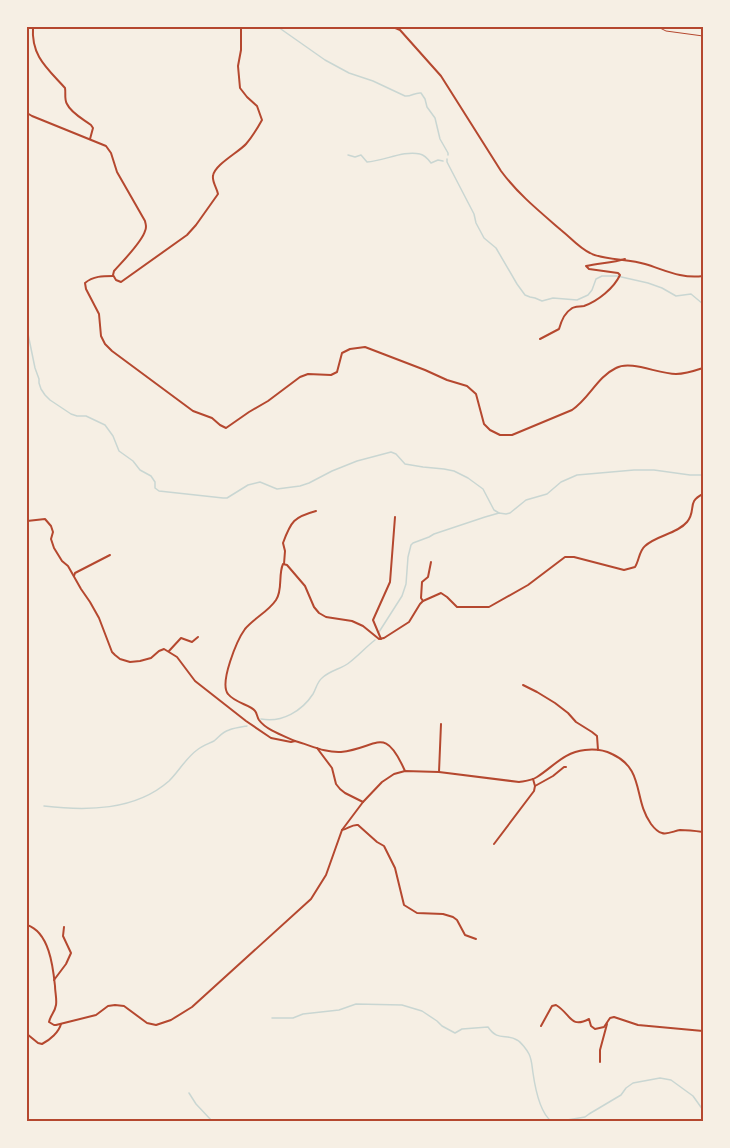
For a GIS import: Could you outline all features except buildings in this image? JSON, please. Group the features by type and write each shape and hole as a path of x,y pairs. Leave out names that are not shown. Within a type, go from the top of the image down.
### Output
{"street":[{"path":"33,27 33,46 43,63 65,87 67,105 92,124 90,139"},
{"path":"241,27 238,66 240,88 257,106 262,120 256,132 244,146 216,168 213,179 218,194 188,235 121,282 113,276 103,276 90,279 86,283 86,289 99,314 101,336 105,345 193,411 212,418 226,428 264,404 300,377 308,374 331,375 337,372 342,353 364,347 467,386 476,394 484,424 500,435 512,435 581,405 599,381 619,366 629,365 675,374 685,374 703,368"},
{"path":"393,27 399,30 441,76 501,171 519,194 579,246 590,254 643,263 674,275 703,276"},
{"path":"27,113 106,146 111,153 117,172 145,221 146,228 140,240 114,271 113,276"},
{"path":"540,339 559,329 566,313 572,308 584,306 596,300 620,277 618,273 589,269 586,266 624,259"},
{"path":"284,564 304,586 319,613 326,617 352,621 381,639 409,622 423,601 441,593 457,607 489,607 528,585 565,557 574,557 624,570 635,567 644,547 683,526 691,516 693,501 703,494"},
{"path":"316,511 301,515 288,531 283,543 284,564 278,597 246,627 240,636 224,683 225,689 228,695 240,704 256,711 258,719 265,726 295,741 328,752 342,752 378,742 390,745 398,755 405,771"},
{"path":"381,639 373,620 390,582 395,518"},
{"path":"27,521 45,519 47,521 52,532 54,548 99,618 112,652 120,659 140,662 164,649 169,651 177,657 195,681 271,738 295,741"},
{"path":"74,576 75,573 110,555"},
{"path":"423,601 421,598 422,582 428,577 431,562"},
{"path":"169,651 181,638 192,642 198,637"},
{"path":"524,685 555,703 576,722 597,736 598,750"},
{"path":"439,772 441,724"},
{"path":"317,748 332,768 339,789 363,802"},
{"path":"27,925 34,929 50,954 56,1005 49,1022 54,1025 61,1024 96,1015 108,1006 115,1005 124,1006 147,1023 164,1023 192,1007 311,900 326,875 342,830 363,802 382,782 394,774 405,771 439,772 519,782 533,779 562,757 576,751 598,750 615,755 631,768 646,816 656,830 663,834 679,830 703,832"},
{"path":"535,786 566,767"},
{"path":"494,844 534,791 533,779"},
{"path":"342,830 358,825 384,846 395,868 404,905 417,913 444,914 453,917 465,935 476,939"},
{"path":"54,980 71,953 63,936 64,927"},
{"path":"541,1026 552,1006 556,1005 575,1022 582,1023 589,1019 591,1026 595,1029 600,1029 607,1024"},
{"path":"600,1062 600,1050 610,1018 614,1017 638,1025 703,1031"},
{"path":"27,1034 42,1044 61,1024"}],"path":[{"path":"658,27 666,31 703,36"}],"waterway":[{"path":"278,27 325,60 349,73 405,96 421,93 435,118 440,139 448,155"},
{"path":"348,155 355,157 361,155 367,162 414,153 423,155 431,163 438,160 443,161"},
{"path":"447,159 484,238 496,248 525,295 542,301 553,298 577,300 588,295 596,279 602,276 617,276 648,283 676,296 691,294 703,304"},
{"path":"27,329 39,383 45,395 71,414 86,416 105,425 113,436 119,451 133,461 140,470 151,476 155,482 155,488 159,491 227,498 248,485 260,482 277,489 300,486 357,461 391,452 405,464 454,471 468,478 483,489 494,510 499,513"},
{"path":"379,632 402,596 406,584 408,557 413,543 485,517 510,513 526,500 547,494 561,482 577,475 634,470 703,475"},
{"path":"261,719 284,717 303,706 322,678 347,664 375,640"},
{"path":"44,806 110,807 141,798 156,791 169,781 189,757 222,733 247,726"},
{"path":"272,1018 293,1018 303,1014 339,1010 356,1004 402,1005 422,1011 455,1033 462,1029 488,1027 499,1036 517,1040 527,1050 539,1099 544,1112 551,1121"},
{"path":"561,1121 585,1117 621,1095 633,1083 660,1078 671,1080 693,1096 703,1110"},
{"path":"189,1093 212,1121"}]}
